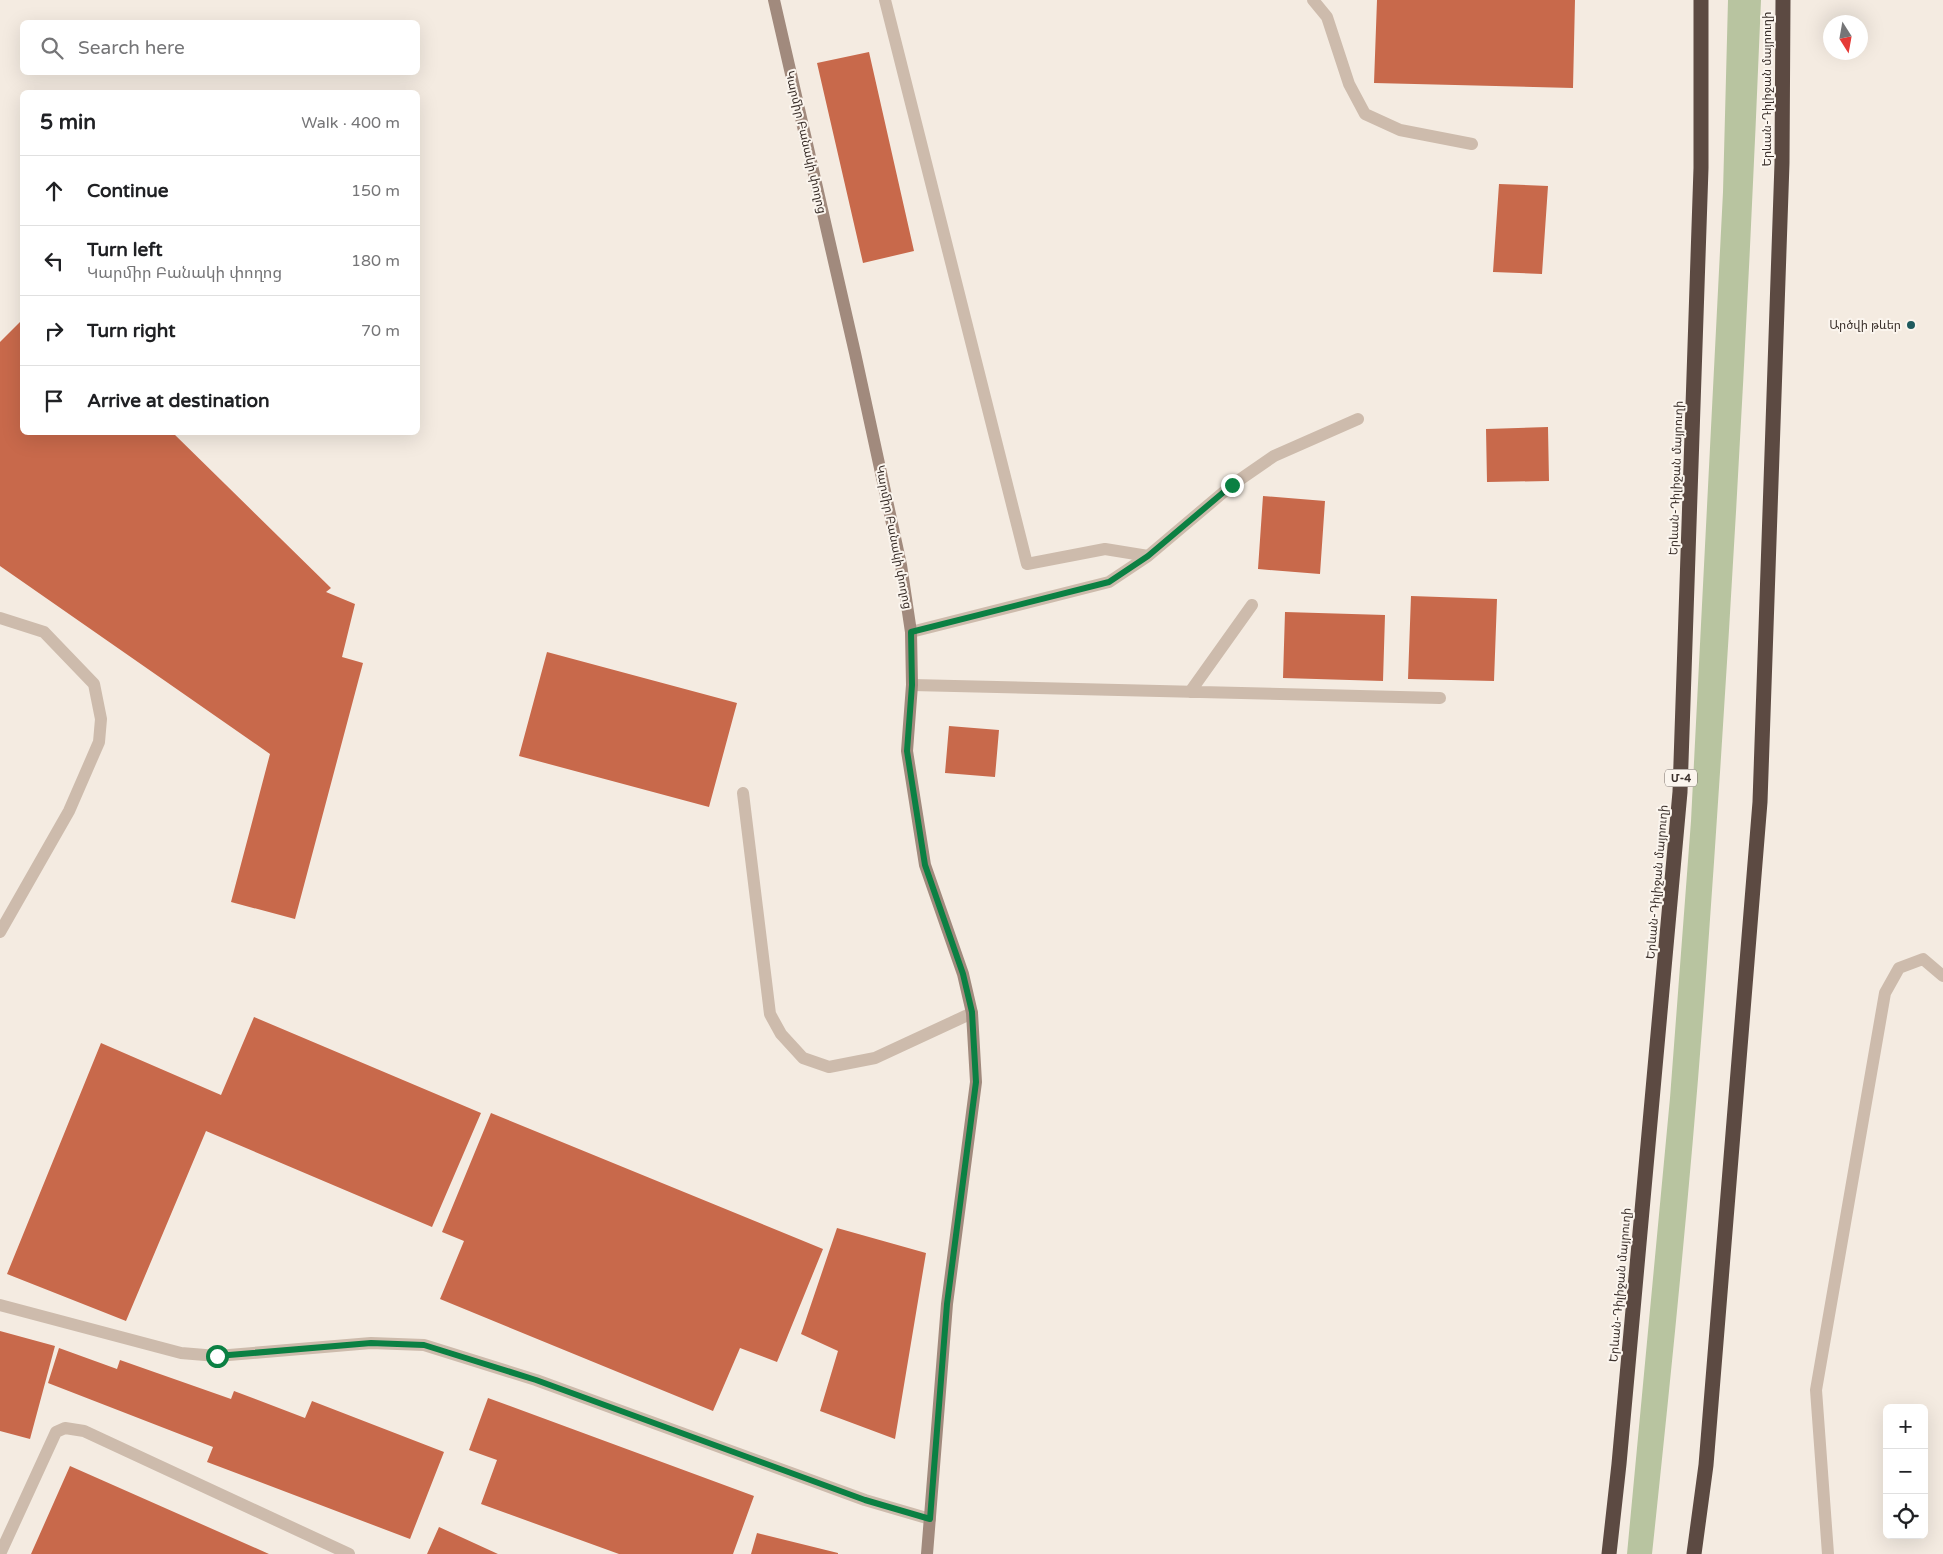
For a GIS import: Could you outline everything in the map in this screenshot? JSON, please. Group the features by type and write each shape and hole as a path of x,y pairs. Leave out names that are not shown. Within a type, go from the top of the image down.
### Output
{"highway":[{"name":"Երևան-Դիլիջան մայրուղի","path":"1609,1554 1619,1464 1680,792 1702,168 1700,0"},
{"name":"Երևան-Դիլիջան մայրուղի","path":"1694,1554 1707,1455 1760,802 1782,163 1783,0"}],"street":[{"name":"Կարմիր Բանակի փողոց","path":"774,0 902,565 911,632 912,685 907,751 925,865 963,974 972,1012 976,1082 947,1304 927,1554"},
{"path":"886,0 1027,564 1105,549 1148,556"},
{"path":"1313,0 1327,17 1348,84 1365,114 1400,130 1472,144"},
{"path":"911,632 1109,582 1148,556 1232,485 1274,456 1358,419"},
{"path":"1190,692 1252,605"},
{"path":"0,618 44,632 94,684 101,719 99,742 69,811 0,932"},
{"path":"912,685 1440,698"},
{"path":"743,793 770,1014 782,1034 803,1058 829,1067 874,1058 972,1012"},
{"path":"1828,1554 1816,1390 1885,993 1899,968 1923,959 1943,976"},
{"path":"0,1305 181,1353 217,1356 371,1343 424,1345 536,1380 865,1500 930,1519"},
{"path":"0,1554 56,1432 65,1428 84,1432 349,1554"}],"green space":[{"path":"1728,0 1761,0 1738,481 1723,721 1695,1110 1652,1554 1627,1554 1670,1098 1691,821 1723,192"}],"building":[{"path":"1377,0 1575,0 1573,88 1374,83"},
{"path":"869,52 914,251 863,263 817,63"},
{"path":"1499,184 1548,186 1542,274 1493,272"},
{"path":"20,322 20,435 175,435 331,588 326,592 355,604 342,657 363,663 295,919 231,902 270,754 0,566 0,342"},
{"path":"1548,427 1549,481 1487,482 1486,429"},
{"path":"1263,496 1325,501 1320,574 1258,569"},
{"path":"1411,596 1497,599 1494,681 1408,679"},
{"path":"1285,612 1385,615 1383,681 1283,678"},
{"path":"547,652 737,703 709,807 519,756"},
{"path":"949,726 999,730 995,777 945,773"},
{"path":"254,1017 481,1113 432,1227 206,1131 126,1321 7,1274 101,1043 221,1095"},
{"path":"491,1113 823,1249 777,1362 740,1348 713,1411 440,1299 464,1241 442,1232"},
{"path":"837,1228 926,1253 895,1439 820,1411 838,1351 801,1334"},
{"path":"0,1331 55,1346 30,1439 0,1431"},
{"path":"59,1348 117,1369 120,1360 231,1399 234,1391 305,1418 312,1401 444,1452 410,1539 207,1462 213,1447 48,1383"},
{"path":"488,1398 754,1496 733,1554 619,1554 481,1504 497,1460 469,1450"},
{"path":"70,1466 269,1554 31,1554"},
{"path":"439,1527 498,1554 427,1554"},
{"path":"757,1533 838,1553 838,1554 751,1554"}],"place":[{"name":"Արծվի թևեր","path":"1911,325"}],"route":[{"path":"217,1356 371,1343 424,1345 536,1380 865,1500 930,1519 947,1304 976,1082 972,1012 963,974 925,865 907,751 912,685 911,632 1109,582 1148,556 1232,485"}]}
